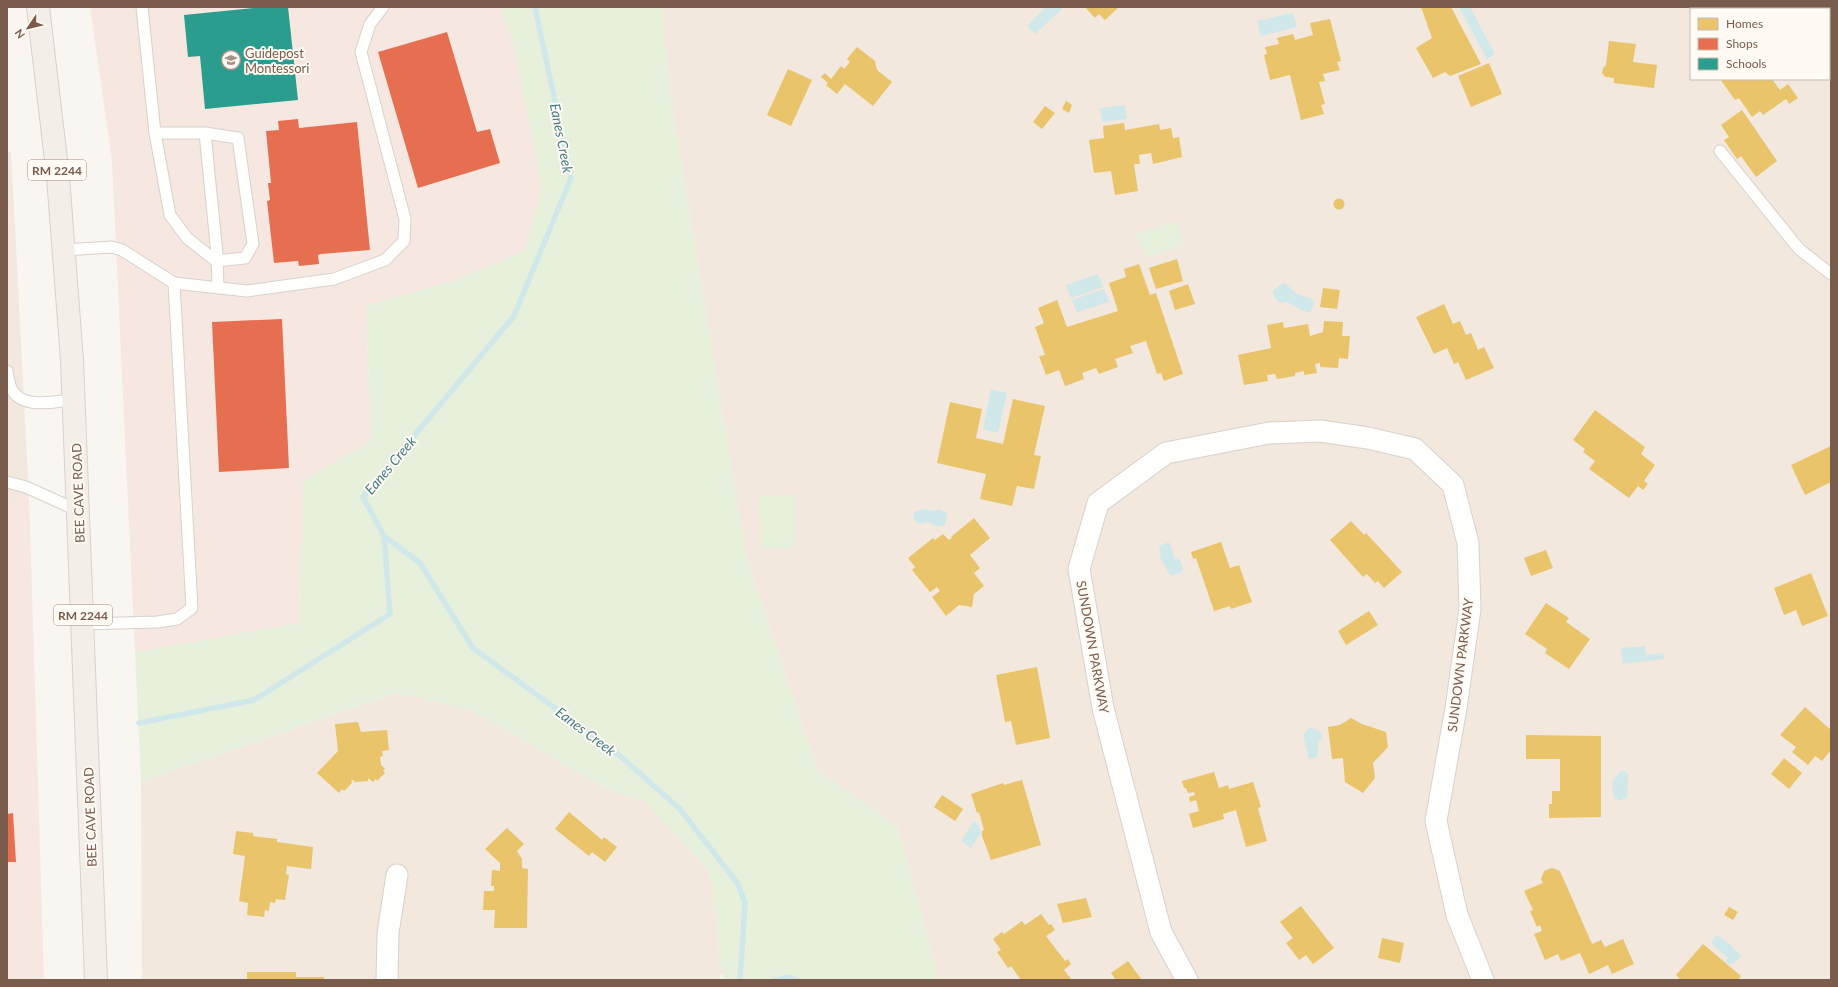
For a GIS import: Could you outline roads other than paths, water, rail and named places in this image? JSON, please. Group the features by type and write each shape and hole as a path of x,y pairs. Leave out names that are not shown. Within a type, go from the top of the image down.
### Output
{"main road":[{"name":"BEE CAVE ROAD","path":"38,7 54,138 64,250 74,400 96,980"}],"street":[{"name":"SUNDOWN PARKWAY","path":"1187,980 1161,932 1103,708 1079,569 1098,503 1166,453 1269,433 1320,431 1368,438 1415,449 1453,485 1468,543 1470,609 1456,708 1436,821 1457,915 1483,980"},
{"path":"387,980 388,933 397,875"}],"lane":[{"path":"142,7 155,133 170,215 186,238 216,261 245,258 253,244 238,138 204,133 155,133"},
{"path":"64,250 104,247 117,249 143,262 174,283 195,284 247,291 334,279 385,260 404,241 405,219 361,52 370,24 383,7"},
{"path":"204,133 218,288"},
{"path":"1720,151 1799,249 1831,274"},
{"path":"83,624 157,622 176,619 192,608 174,283"},
{"path":"7,371 11,388 16,396 22,400 29,402 74,400"},
{"path":"7,482 26,487 79,511"}],"water":[{"path":"1046,7 1063,8 1035,34 1027,26"},
{"path":"1459,7 1470,7 1495,54 1487,59"},
{"path":"1293,13 1297,27 1261,36 1257,21"},
{"path":"1125,105 1127,119 1103,122 1100,108"},
{"path":"1098,274 1103,287 1071,298 1066,285"},
{"path":"1282,284 1286,284 1297,294 1312,299 1314,303 1311,311 1308,313 1287,302 1282,302 1281,304 1274,297 1273,291"},
{"path":"1104,289 1109,302 1077,312 1072,300"},
{"path":"991,389 1007,393 998,433 983,429"},
{"path":"923,509 935,511 939,509 945,512 947,516 945,525 938,527 929,522 919,524 913,518 915,512"},
{"path":"1169,542 1175,558 1180,560 1183,569 1181,572 1171,576 1161,560 1159,546"},
{"path":"1645,646 1646,655 1663,653 1664,659 1623,664 1621,648"},
{"path":"1310,727 1321,732 1323,739 1318,741 1318,757 1309,759 1303,735"},
{"path":"1624,771 1629,775 1627,794 1626,798 1620,801 1614,797 1612,782 1620,772"},
{"path":"974,821 978,824 981,833 971,848 961,841"},
{"path":"1717,935 1730,944 1741,956 1735,963 1729,964 1725,961 1728,958 1711,943"},
{"path":"789,974 803,980 765,980"}],"waterway":[{"name":"Eanes Creek","path":"535,7 571,178 514,316 363,497 384,536 420,563 473,648 619,755 680,809 738,884 745,903 740,980"},
{"path":"139,723 254,700 390,614 384,536"}],"place":[{"name":"Guidepost Montessori","path":"231,60"}]}
